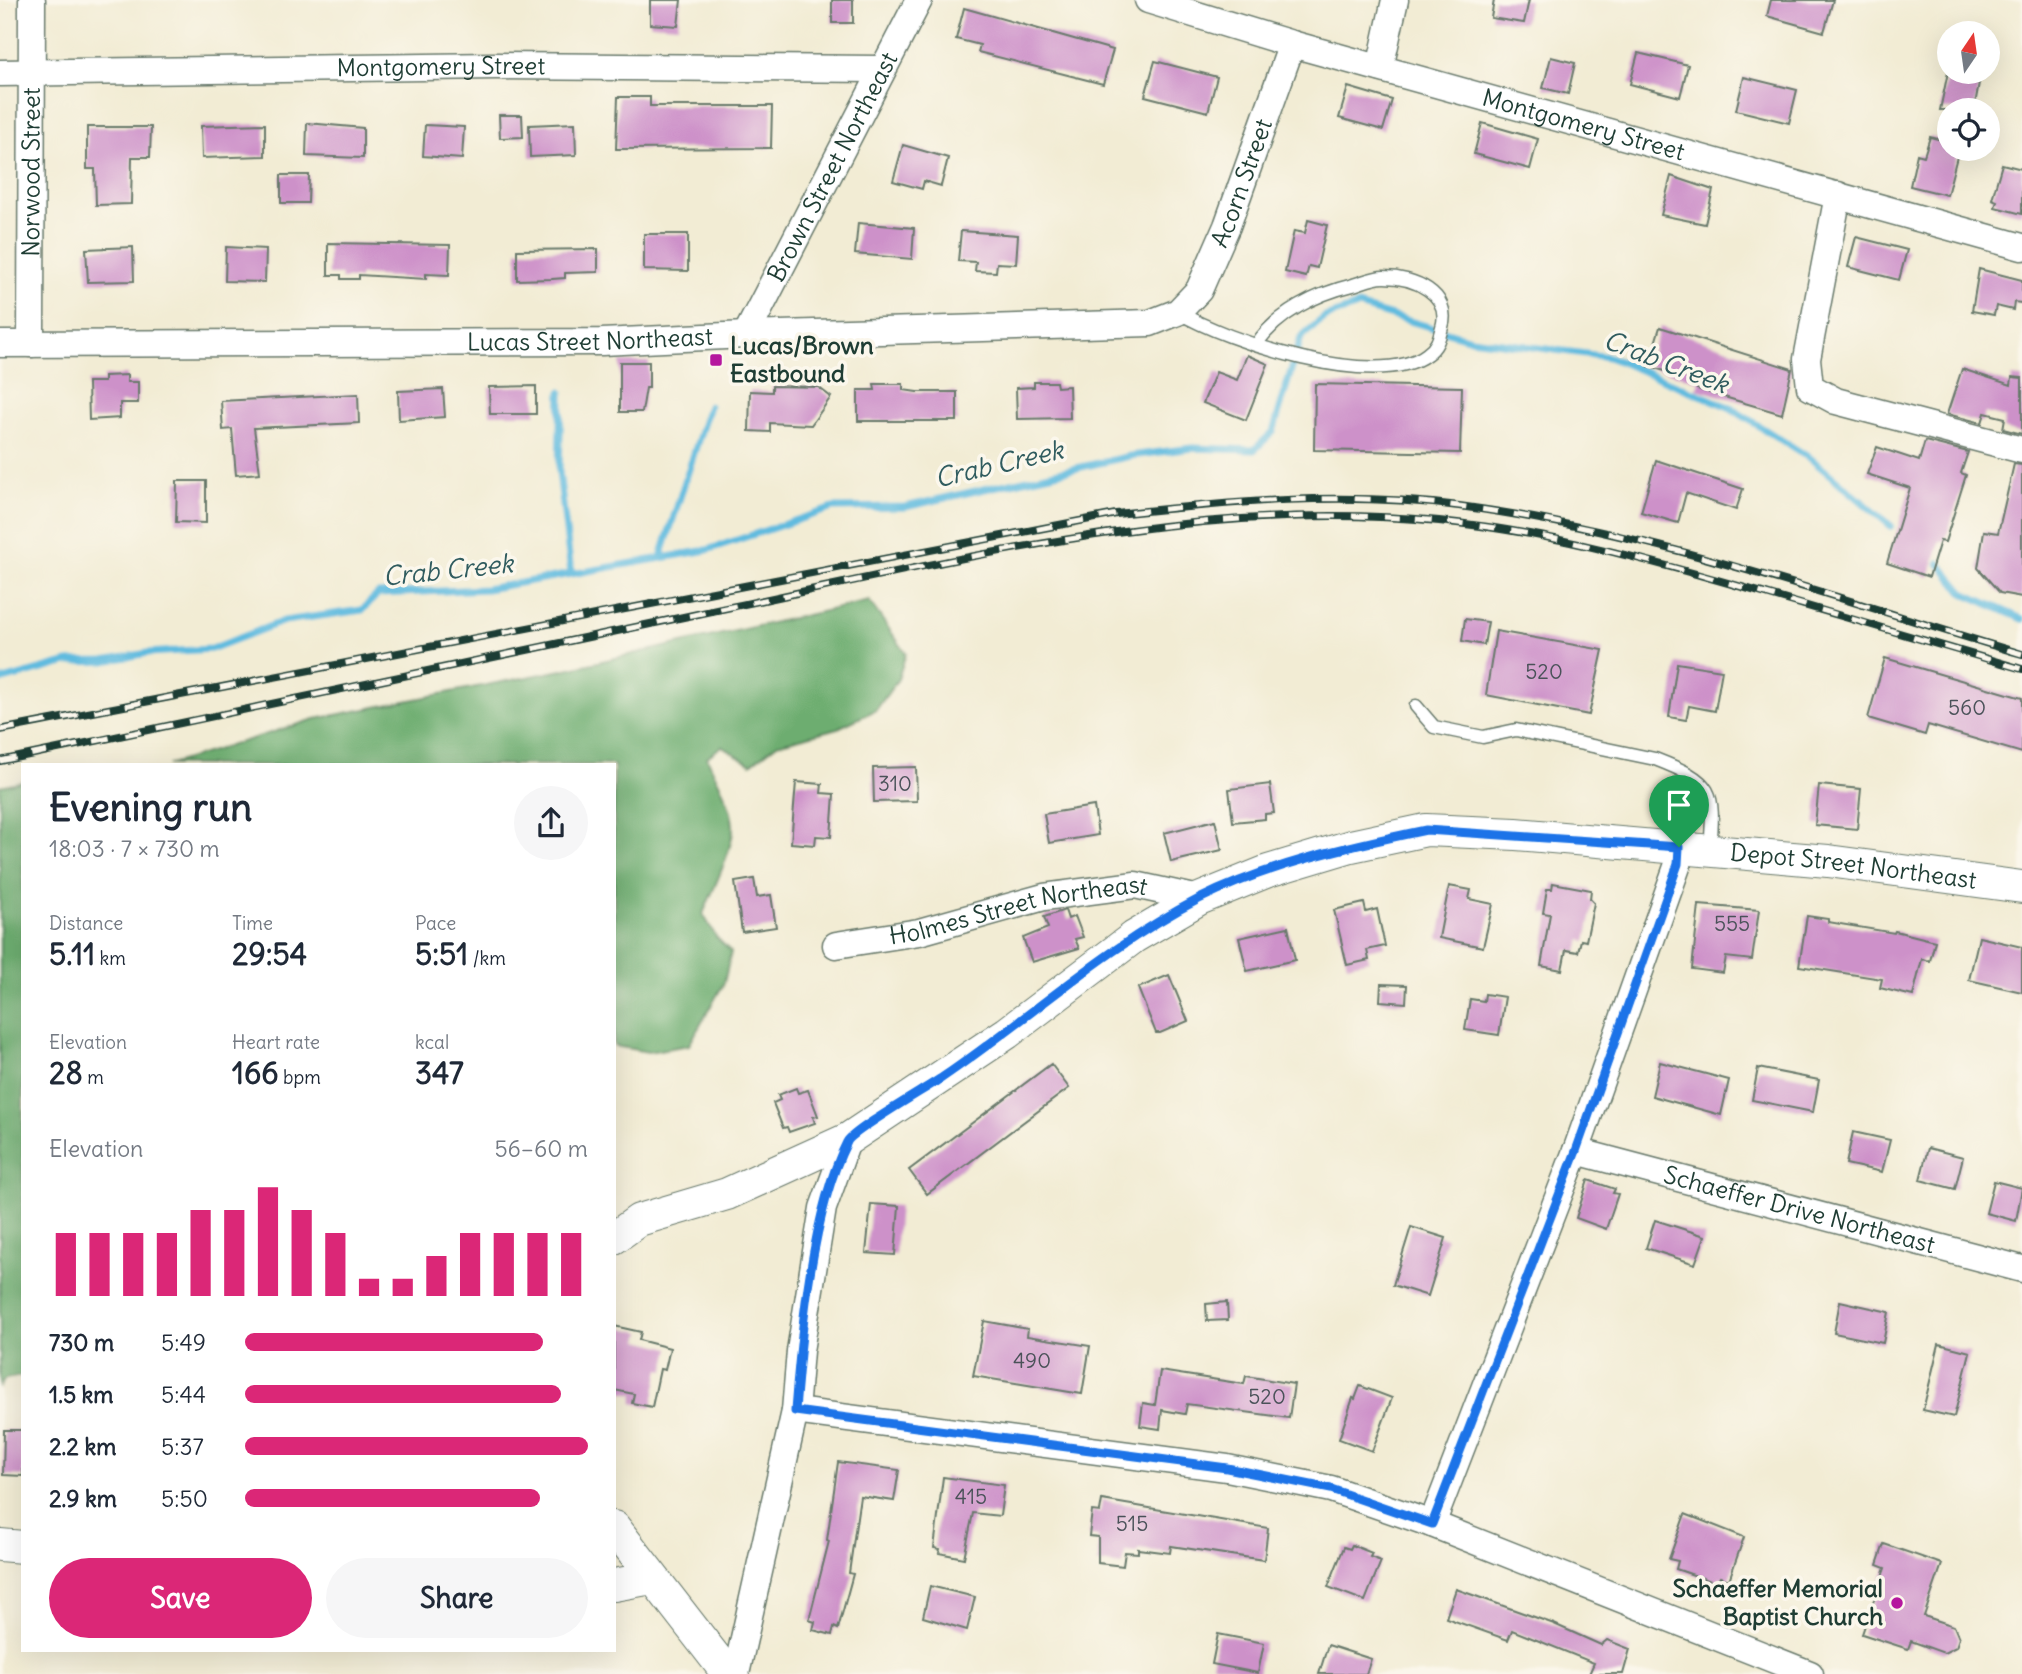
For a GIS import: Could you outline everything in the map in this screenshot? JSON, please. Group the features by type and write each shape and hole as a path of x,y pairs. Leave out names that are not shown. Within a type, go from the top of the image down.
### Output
{"street":[{"name":"Norwood Street","path":"31,344 32,0"},
{"name":"Brown Street Northeast","path":"746,335 880,69 919,0"},
{"name":"Montgomery Street","path":"1148,0 1292,44 2022,247"},
{"path":"1380,68 1395,0"},
{"name":"Acorn Street","path":"1178,312 1199,290 1227,226 1292,44"},
{"name":"Montgomery Street","path":"0,73 496,65 880,69"},
{"path":"1838,195 1807,359 1810,387 1836,401 2022,450"},
{"name":"Lucas Street Northeast","path":"0,344 602,342 1150,323 1178,312"},
{"name":"Depot Street Northeast","path":"616,1237 639,1220 727,1195 848,1139 1007,1033 1134,937 1199,899 1268,871 1315,856 1426,830 1828,861 2022,887"},
{"path":"1432,1524 1576,1151 1678,864 1695,849"},
{"name":"Holmes Street Northeast","path":"836,945 919,932 1044,897 1135,885 1199,899"},
{"path":"736,1674 795,1411 800,1351 823,1208 848,1139"},
{"name":"Schaeffer Drive Northeast","path":"1576,1151 2022,1269"},
{"path":"795,1411 1227,1468 1331,1489 1432,1524 1810,1674"},
{"path":"616,1530 728,1674"},
{"path":"0,1545 21,1547"},
{"path":"616,1585 652,1578"}],"lane":[{"path":"1178,312 1199,325 1256,345 1312,362 1349,367 1385,367 1425,356 1437,344 1444,319 1439,299 1419,283 1384,277 1320,296 1268,326 1256,345"},
{"path":"1416,706 1434,727 1482,737 1516,730 1654,759 1695,777 1707,789 1714,806 1695,849"}],"green space":[{"path":"869,601 906,653 898,679 876,710 838,728 777,744 751,764 722,746 707,757 732,816 733,834 703,914 716,937 731,952 724,983 689,1045 648,1052 616,1046 616,763 174,763 315,719 562,670"},
{"path":"21,781 21,1376 5,1379 0,1386 0,786"}],"building":[{"path":"650,0 681,0 678,26 650,24"},
{"path":"832,0 853,0 853,23 832,23"},
{"path":"1494,0 1529,0 1524,23 1491,18"},
{"path":"1771,0 1833,0 1824,32 1767,16"},
{"path":"964,8 1113,50 1103,84 978,52 980,45 956,39"},
{"path":"1638,53 1688,65 1680,97 1630,84"},
{"path":"1551,57 1575,63 1568,94 1543,88"},
{"path":"1155,61 1217,77 1208,112 1145,96"},
{"path":"1744,77 1797,90 1789,123 1736,110"},
{"path":"1945,84 1979,84 1976,98 1943,98"},
{"path":"1348,87 1392,100 1383,130 1339,118"},
{"path":"618,97 650,97 650,106 772,106 771,148 616,149"},
{"path":"499,115 522,115 523,137 500,138"},
{"path":"307,123 363,128 363,158 306,156"},
{"path":"575,123 576,155 530,157 529,125"},
{"path":"1482,123 1538,139 1530,169 1474,154"},
{"path":"265,124 265,156 202,158 201,126"},
{"path":"425,125 464,127 462,159 423,156"},
{"path":"87,127 151,127 150,157 132,157 131,204 96,205 95,169 87,169"},
{"path":"1930,137 1937,139 1937,161 1956,161 1947,195 1910,186 1917,154 1924,156"},
{"path":"903,145 948,158 941,186 924,181 922,189 893,181"},
{"path":"2002,164 2022,169 2022,214 1995,207 1997,201 1992,199"},
{"path":"281,175 309,175 308,203 281,203"},
{"path":"1671,176 1713,190 1705,224 1661,215"},
{"path":"1308,220 1327,225 1317,268 1309,266 1306,277 1285,272 1294,231 1305,233"},
{"path":"858,223 914,228 912,259 855,254"},
{"path":"961,231 1018,235 1016,264 997,263 996,272 975,271 976,262 958,261"},
{"path":"644,234 688,234 688,271 644,270"},
{"path":"1856,237 1907,250 1899,280 1848,267"},
{"path":"328,243 450,245 449,275 426,274 426,279 359,275 359,279 341,279 341,275 328,275"},
{"path":"133,247 134,281 88,282 86,249"},
{"path":"226,247 266,249 265,282 225,281"},
{"path":"598,249 598,272 565,273 565,278 517,280 517,250"},
{"path":"1979,269 2022,280 2022,303 2014,302 2013,310 1996,306 1994,315 1972,311"},
{"path":"1660,327 1792,369 1782,414 1697,389 1699,381 1648,366"},
{"path":"1247,355 1268,364 1246,420 1203,403 1216,372 1237,380"},
{"path":"620,362 649,362 649,388 646,388 642,412 620,412"},
{"path":"1962,369 2011,385 2012,377 2022,378 2022,434 2003,429 2005,418 1985,413 1982,423 1947,414"},
{"path":"127,375 127,382 138,382 138,403 120,403 120,418 89,420 88,382 104,382 104,376"},
{"path":"1034,382 1056,382 1057,387 1069,386 1070,418 1017,419 1016,388 1034,387"},
{"path":"874,384 903,384 903,390 917,392 957,392 957,421 858,421 858,390 875,390"},
{"path":"1315,384 1462,387 1460,453 1314,450"},
{"path":"536,386 536,414 490,414 489,387"},
{"path":"772,386 818,387 831,397 811,425 770,423 770,432 749,431 750,391 772,392"},
{"path":"443,389 445,417 399,420 398,391"},
{"path":"358,394 359,423 254,428 260,473 236,475 232,429 223,430 221,401"},
{"path":"1925,441 1968,452 1961,473 1966,475 1945,542 1940,541 1929,577 1887,563 1910,488 1867,474 1877,447 1919,461"},
{"path":"1656,460 1743,489 1736,510 1686,493 1678,523 1641,512"},
{"path":"2014,464 2022,465 2022,597 2000,593 1978,568 1984,531 1998,533"},
{"path":"177,481 206,481 206,523 176,522"},
{"path":"1465,619 1488,622 1484,645 1462,641"},
{"path":"1496,631 1603,650 1589,715 1486,695"},
{"path":"1885,658 2022,698 2022,753 1928,725 1925,735 1868,718"},
{"path":"1677,663 1722,670 1715,711 1689,706 1686,720 1669,717"},
{"path":"916,767 917,801 874,802 873,768"},
{"path":"796,782 822,784 821,793 834,794 831,837 816,836 815,845 791,843"},
{"path":"1270,784 1274,813 1265,814 1265,819 1233,822 1229,789"},
{"path":"1819,785 1861,789 1857,829 1815,825"},
{"path":"1094,806 1098,835 1049,843 1044,814"},
{"path":"1215,820 1222,850 1171,862 1164,833"},
{"path":"754,879 757,897 771,895 776,927 742,932 735,882"},
{"path":"1553,883 1591,890 1590,899 1594,903 1586,941 1581,940 1578,952 1566,950 1562,970 1541,966 1550,914 1543,913 1547,889 1552,889"},
{"path":"1449,886 1471,890 1469,899 1493,904 1483,947 1439,938"},
{"path":"1364,903 1366,912 1377,909 1385,946 1367,950 1369,960 1347,965 1334,910"},
{"path":"1699,905 1759,910 1752,960 1726,957 1723,973 1692,969"},
{"path":"1065,910 1068,919 1075,916 1083,937 1075,939 1079,948 1032,962 1023,938 1048,928 1044,917"},
{"path":"1807,916 1828,919 1828,922 1894,933 1895,931 1935,941 1930,961 1922,959 1913,996 1880,988 1882,979 1799,966"},
{"path":"1288,927 1295,960 1247,971 1239,938"},
{"path":"1979,937 2022,947 2022,992 1969,980"},
{"path":"1169,975 1188,1021 1156,1033 1138,988"},
{"path":"1381,984 1407,985 1406,1003 1380,1001"},
{"path":"1485,994 1505,997 1499,1035 1465,1030 1470,999 1484,1001"},
{"path":"1660,1062 1729,1080 1721,1115 1652,1096"},
{"path":"1051,1064 1069,1088 927,1194 909,1170"},
{"path":"1758,1068 1819,1080 1813,1112 1752,1100"},
{"path":"796,1088 798,1093 808,1090 818,1116 813,1117 815,1123 789,1132 787,1127 783,1128 773,1103 780,1100 778,1095"},
{"path":"1853,1132 1890,1140 1882,1172 1846,1164"},
{"path":"1928,1148 1963,1157 1955,1189 1920,1180"},
{"path":"1588,1180 1615,1189 1613,1193 1618,1194 1606,1229 1576,1218"},
{"path":"1994,1181 2022,1188 2016,1221 1986,1213"},
{"path":"871,1204 899,1206 895,1255 866,1253"},
{"path":"1655,1220 1705,1236 1695,1264 1646,1248"},
{"path":"1411,1227 1446,1238 1428,1296 1393,1285"},
{"path":"1840,1301 1889,1312 1883,1343 1834,1333"},
{"path":"1227,1302 1228,1320 1207,1321 1206,1304"},
{"path":"984,1321 1028,1329 1027,1336 1090,1346 1082,1394 973,1376"},
{"path":"616,1326 641,1332 639,1340 670,1348 665,1370 660,1369 652,1407 632,1403 634,1394 616,1390"},
{"path":"1939,1344 1970,1352 1954,1417 1923,1410"},
{"path":"1160,1371 1244,1384 1246,1376 1294,1384 1289,1418 1187,1404 1185,1414 1162,1410 1160,1429 1140,1426 1143,1403 1155,1405"},
{"path":"1360,1386 1392,1398 1372,1451 1339,1439"},
{"path":"4,1430 21,1430 21,1476 3,1475"},
{"path":"838,1462 899,1470 894,1501 860,1496 849,1573 853,1574 838,1629 834,1627 832,1635 813,1630 815,1622 809,1620 829,1541 827,1540"},
{"path":"943,1477 1004,1485 1000,1516 973,1513 964,1558 939,1553 940,1549 934,1548"},
{"path":"1102,1500 1268,1528 1264,1560 1171,1546 1170,1553 1138,1549 1138,1553 1125,1552 1123,1566 1098,1563 1098,1537 1089,1536 1092,1511 1100,1512"},
{"path":"1685,1514 1744,1537 1729,1580 1720,1577 1717,1583 1676,1569 1678,1561 1669,1559"},
{"name":"Schaeffer Memorial Baptist Church","path":"1884,1544 1942,1564 1924,1616 1954,1626 1959,1638 1956,1647 1944,1653 1911,1641 1908,1649 1862,1634 1885,1568 1877,1565"},
{"path":"1352,1545 1372,1553 1370,1557 1381,1561 1365,1601 1328,1587 1344,1547 1350,1549"},
{"path":"930,1586 975,1597 967,1630 923,1617"},
{"path":"1456,1589 1554,1624 1601,1645 1607,1640 1630,1649 1623,1674 1589,1674 1594,1663 1512,1630 1508,1640 1446,1618"},
{"path":"1218,1634 1264,1643 1258,1673 1212,1664"},
{"path":"1328,1645 1371,1659 1366,1674 1319,1674"}],"waterway":[{"name":"Crab Creek","path":"0,681 68,662 104,661 148,653 211,649 284,621 362,610 378,594 486,589 707,550 833,508 905,507 1130,456 1192,448 1254,450 1273,432 1301,337 1325,317 1358,306 1471,339 1609,357 1729,407 1810,458 1891,526"},
{"path":"561,392 559,471 571,573"},
{"path":"661,557 709,406"},
{"name":"Crab Creek","path":"1939,563 1964,593 2022,619"}],"railway":[{"path":"0,730 1116,514 1287,500 1373,499 1459,506 1531,517 1673,549 2022,654"},
{"path":"0,761 994,552 1171,525 1260,518 1350,516 1439,521 1566,541 1690,572 2022,669"}],"place":[{"name":"Lucas/Brown Eastbound","path":"716,360"},
{"name":"Schaeffer Memorial Baptist Church","path":"1897,1603"}],"route":[{"path":"1426,830 1679,847 1678,864 1576,1151 1432,1524 1331,1489 1227,1468 795,1411 800,1351 823,1208 848,1139 1007,1033 1134,937 1199,899 1268,871 1350,846 1426,830"}]}
